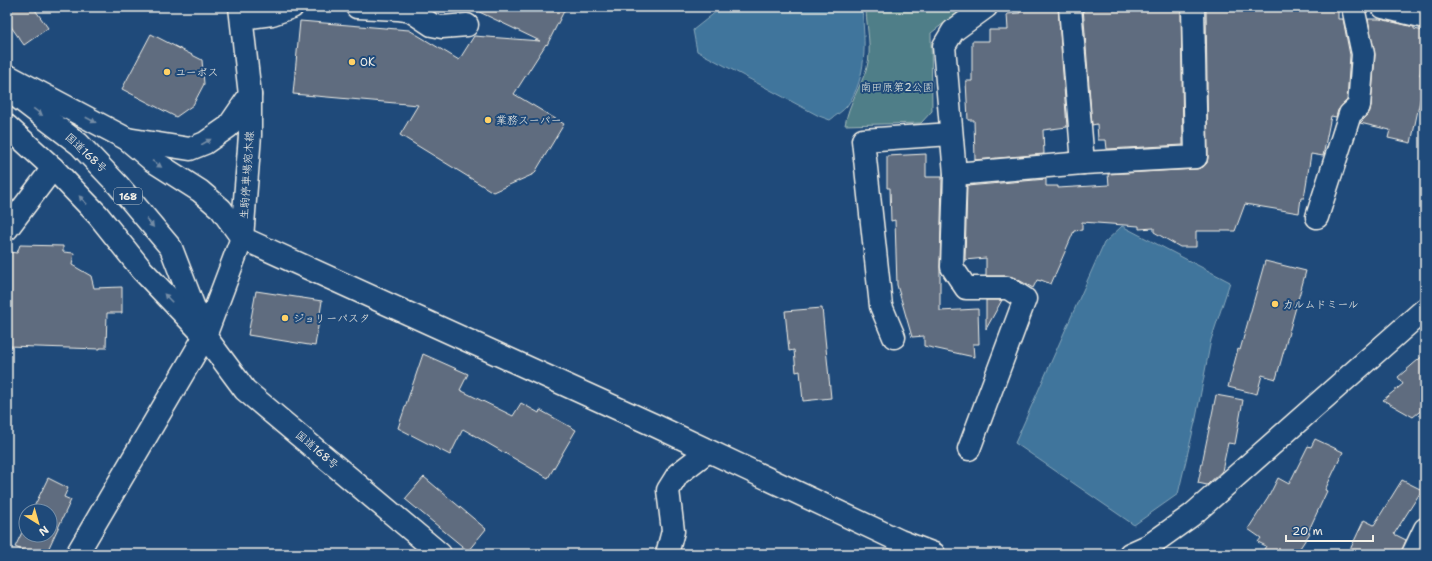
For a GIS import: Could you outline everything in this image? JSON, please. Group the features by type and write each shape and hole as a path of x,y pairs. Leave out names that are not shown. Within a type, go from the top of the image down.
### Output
{"main road":[{"path":"241,13 272,14 292,7"},
{"path":"357,7 411,11 432,25 442,27 467,25"},
{"path":"969,449 1025,299 1008,288 966,288 952,267 955,174 944,46 953,32 986,7"},
{"path":"1070,7 1083,163"},
{"path":"955,174 1083,163 1196,157 1193,7"},
{"path":"1317,217 1350,114 1360,106 1363,54 1354,12 1355,7"},
{"path":"1384,7 1425,17"},
{"name":"生駒停車場宛木線","path":"205,336 242,238 250,135 250,95 241,13"},
{"path":"7,76 127,138 153,162 200,191 221,210 242,238 649,422 900,541 934,554"},
{"name":"国道168号","path":"7,89 79,144 118,185 170,248 205,336"},
{"path":"127,138 190,149 205,144 228,127 250,95"},
{"name":"国道168号","path":"7,126 53,168 98,215 142,270 205,336 245,390 440,554"},
{"path":"894,337 881,306 863,140 951,134"},
{"path":"7,229 53,168"},
{"path":"1130,554 1150,545 1192,515 1425,309"},
{"path":"77,554 205,336"},
{"path":"667,554 673,531 668,490 678,474 708,451"},
{"path":"1413,554 1425,529"}],"green space":[{"name":"南田原第2公園","path":"867,7 965,7 931,33 932,111 921,123 845,125 849,109 867,67 869,46 866,11"}],"water":[{"path":"722,7 863,7 864,59 859,83 847,106 830,120 819,116 697,51 693,30"},
{"path":"1122,226 1230,282 1211,340 1196,418 1178,494 1134,525 1015,443 1104,243"}],"building":[{"path":"7,7 33,7 48,28 24,45 7,21"},
{"path":"469,7 566,7 547,45 546,44 514,94 564,124 534,174 493,192 400,135 418,105 293,94 300,21 409,30 459,60 474,36 540,41"},
{"path":"1020,7 1058,7 1067,127 1043,130 1044,154 975,160 974,120 968,120 966,81 972,81 972,41 989,41 989,30 1008,30 1007,14 1020,13"},
{"path":"1083,7 1181,7 1183,145 1107,149 1106,140 1098,140 1097,124 1092,125"},
{"path":"1206,7 1338,7 1338,19 1343,19 1350,55 1347,100 1338,110 1336,117 1331,116 1323,156 1311,154 1304,198 1301,198 1299,213 1245,204 1235,231 1196,231 1196,247 1180,247 1154,232 1154,228 1139,229 1139,226 1082,222 1082,230 1074,231 1051,284 1037,280 1033,288 1015,278 1008,276 986,276 986,258 965,260 967,186 1046,179 1046,186 1058,186 1058,188 1109,185 1108,174 1197,169 1203,167 1207,163"},
{"path":"1368,19 1380,19 1414,27 1414,29 1424,31 1421,43 1425,43 1420,75 1425,77 1411,143 1388,138 1390,130 1360,123 1368,115 1371,107 1375,55"},
{"name":"ユーポス","path":"151,34 202,60 204,84 193,105 176,117 122,89"},
{"path":"926,154 926,177 942,177 940,311 978,309 979,344 973,344 974,357 924,346 924,336 912,337 897,285 895,220 891,221 890,188 887,188 887,156"},
{"path":"20,245 63,246 63,252 74,253 72,265 91,276 94,288 122,287 122,313 107,313 106,348 7,346 7,269 10,252 17,253"},
{"name":"カルムドミール","path":"1265,261 1306,271 1276,379 1262,375 1257,394 1228,387"},
{"name":"ジョリーパスタ","path":"256,291 322,301 315,346 248,335"},
{"path":"986,300 1002,300 986,329"},
{"path":"822,308 831,398 803,401 800,371 796,372 794,350 789,351 785,311"},
{"path":"423,354 468,374 460,390 513,416 521,403 539,413 540,410 576,430 548,478 463,429 450,455 398,428"},
{"path":"1425,354 1425,409 1424,408 1413,417 1383,400 1403,384 1398,377"},
{"path":"1216,395 1243,400 1235,444 1228,443 1222,471 1207,485 1198,483"},
{"path":"1315,439 1343,452 1325,490 1327,491 1308,532 1310,533 1296,554 1261,554 1266,546 1258,542 1261,538 1248,529 1268,498 1278,478 1289,484 1308,446 1311,447"},
{"path":"424,477 486,529 468,551 405,499"},
{"path":"48,478 68,488 64,497 71,500 58,528 58,503 36,503"},
{"path":"1402,480 1422,490 1394,534 1406,540 1401,554 1348,554 1364,520 1374,525"},
{"path":"18,541 18,543 51,543 46,554 31,554 15,547"}],"place":[{"name":"OK","path":"352,62"},
{"name":"ユーポス","path":"167,72"},
{"name":"業務スーパー","path":"488,120"},
{"name":"カルムドミール","path":"1275,304"},
{"name":"ジョリーパスタ","path":"285,318"}]}
